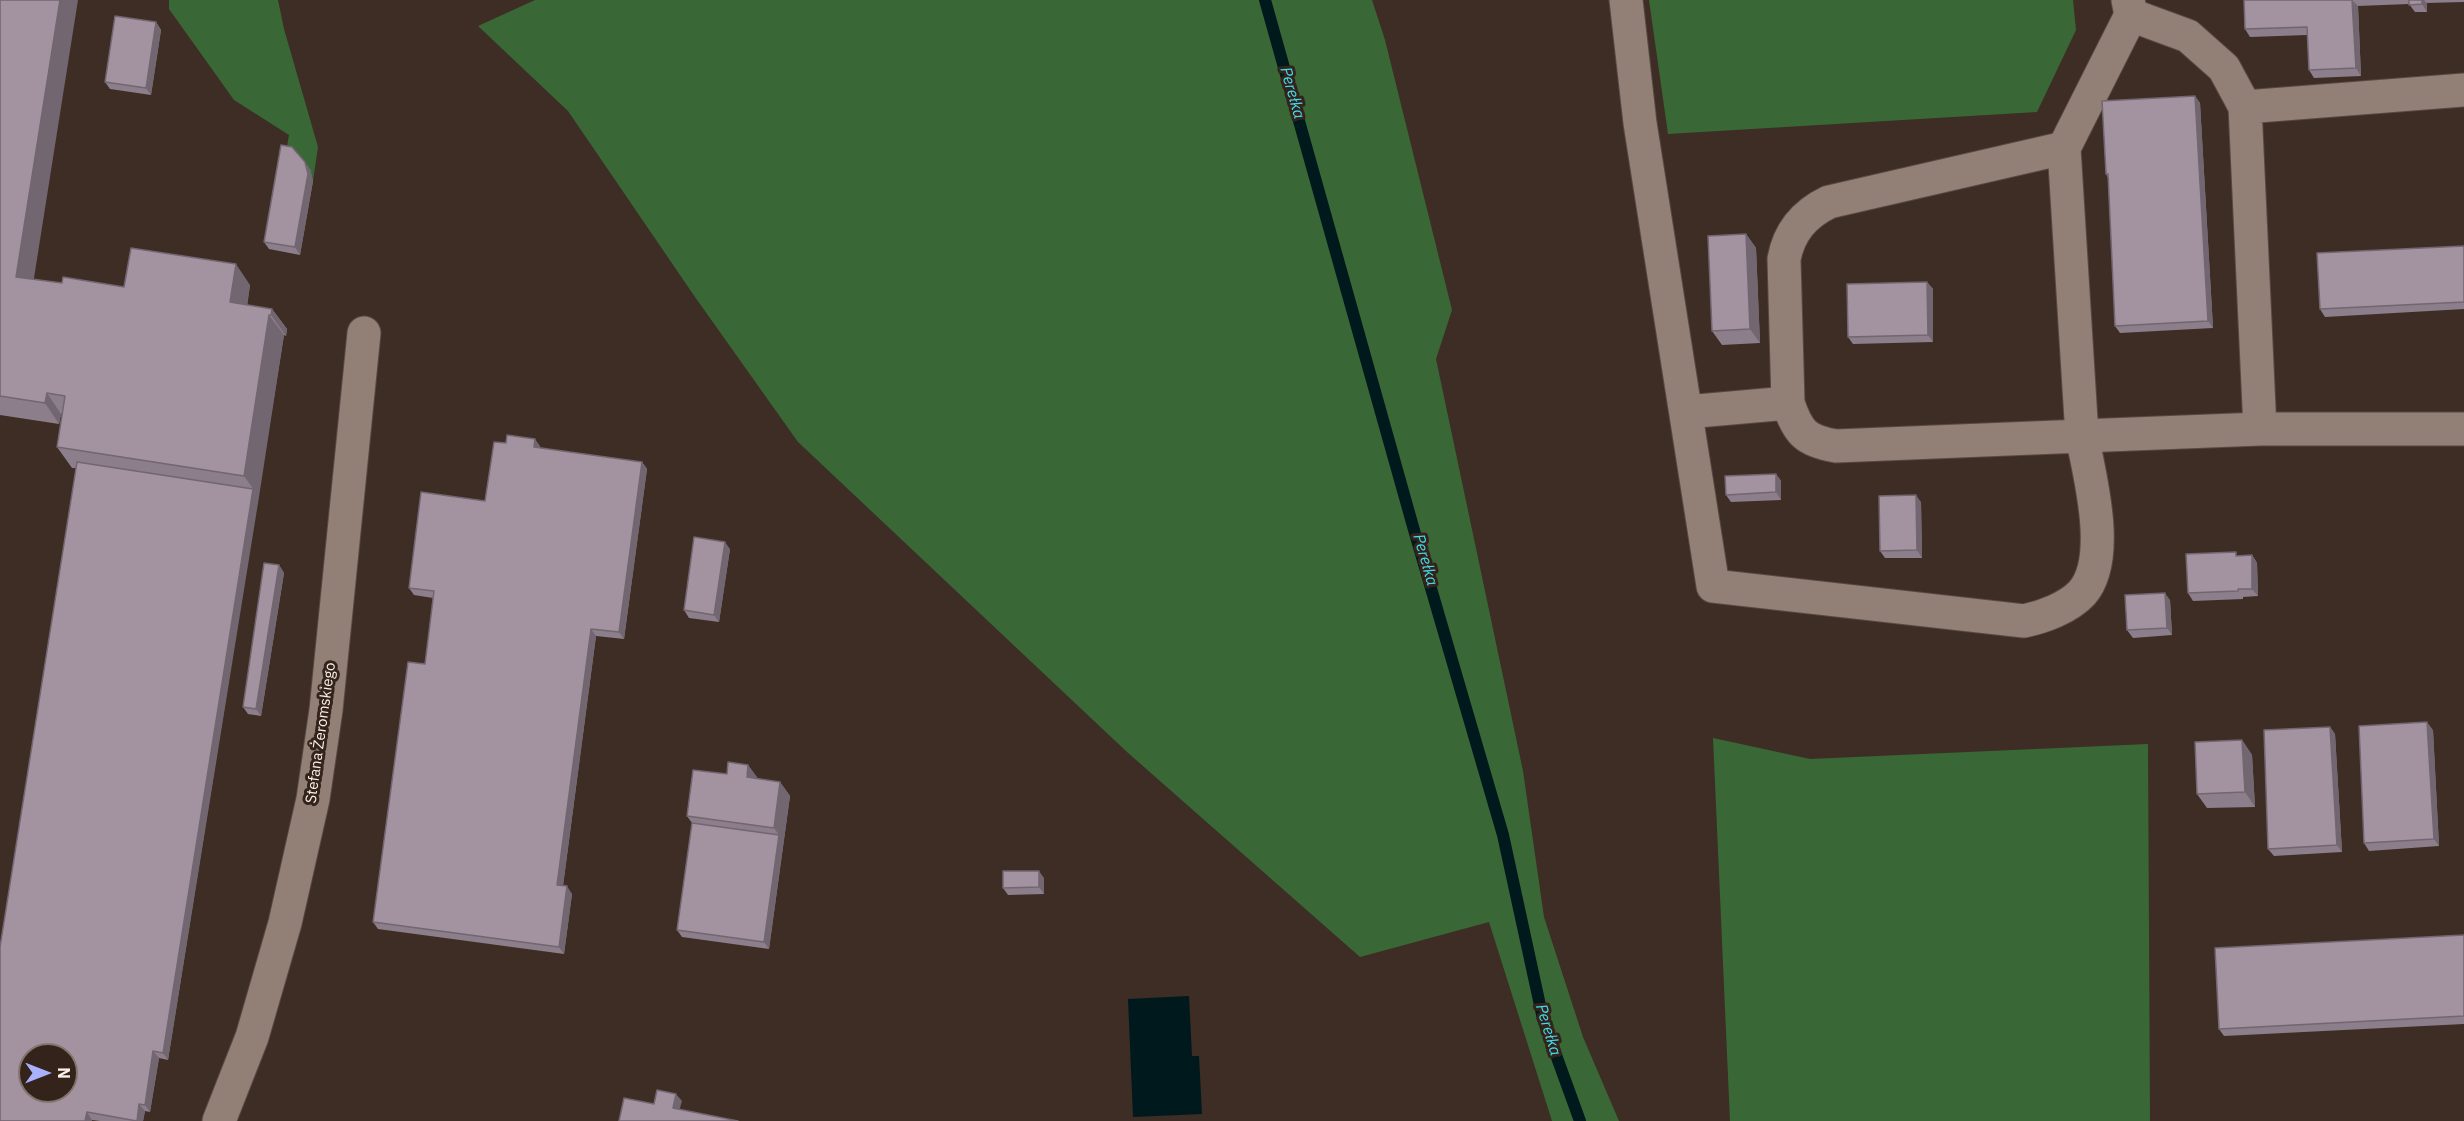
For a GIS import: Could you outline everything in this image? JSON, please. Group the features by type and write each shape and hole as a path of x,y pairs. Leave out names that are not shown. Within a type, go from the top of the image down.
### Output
{"street":[{"path":"1626,0 1640,123 1713,586 2024,621 2042,617 2081,593 2092,576 2097,546 2094,496 2082,436 2064,148 2129,7 2188,36 2224,68 2245,108 2260,429"},
{"path":"2245,108 2464,90"},
{"path":"2064,148 1829,202 1812,211 1798,225 1787,243 1784,259 1788,403 1794,420 1804,433 1817,443 1836,446 2260,429 2464,429"},
{"name":"Stefana Żeromskiego","path":"219,1121 252,1037 285,923 313,799 326,710 364,333"},
{"path":"1686,412 1788,403"}],"green space":[{"path":"169,0 278,0 284,29 318,147 313,181 304,162 297,156 286,152 289,135 234,100 169,9"},
{"path":"535,0 1372,0 1385,40 1452,310 1436,359 1523,771 1544,917 1583,1037 1619,1121 1552,1121 1489,922 1360,957 1127,752 798,442 695,297 568,111 478,26"},
{"path":"1649,0 2073,0 2076,30 2037,112 1668,134"},
{"path":"1713,738 1810,759 2148,744 2150,1121 1730,1121"}],"water":[{"path":"1189,996 1192,1056 1199,1056 1202,1114 1133,1117 1128,999"}],"building":[{"path":"0,0 60,0 16,277 62,283 63,277 124,287 131,248 236,264 230,302 272,309 269,315 244,476 57,447 65,396 47,393 45,403 0,396"},
{"path":"2244,0 2352,0 2356,68 2309,70 2307,27 2245,29"},
{"path":"2409,0 2422,0 2422,4 2409,5"},
{"path":"115,16 156,22 146,88 105,82"},
{"path":"2195,96 2208,321 2115,326 2102,101"},
{"path":"281,145 292,147 305,162 308,174 295,247 264,242"},
{"path":"1746,234 1750,329 1712,331 1708,236"},
{"path":"2464,246 2464,302 2320,309 2317,253"},
{"path":"1927,282 1928,335 1848,337 1847,284"},
{"path":"507,435 535,439 534,447 642,462 619,632 591,629 557,885 567,886 559,947 373,922 408,662 425,664 434,591 409,588 421,492 485,501 494,442 506,443"},
{"path":"77,462 253,489 163,1053 153,1051 145,1105 139,1104 137,1121 87,1112 85,1121 0,1121 0,947"},
{"path":"1776,474 1776,492 1726,495 1725,476"},
{"path":"1916,495 1917,550 1880,551 1879,496"},
{"path":"694,537 725,542 714,615 684,610"},
{"path":"2236,552 2236,556 2252,555 2252,589 2188,593 2186,554"},
{"path":"264,563 279,565 256,709 243,707"},
{"path":"2165,593 2167,628 2127,630 2125,595"},
{"path":"2427,722 2434,839 2364,843 2359,726"},
{"path":"2330,727 2337,845 2268,849 2264,730"},
{"path":"2242,740 2245,792 2197,794 2195,742"},
{"path":"728,762 748,765 747,777 780,782 774,828 687,816 693,770 727,774"},
{"path":"692,823 779,835 764,942 677,930"},
{"path":"1003,871 1039,871 1039,887 1003,888"},
{"path":"2464,935 2464,1016 2219,1029 2215,948"},
{"path":"657,1090 676,1094 673,1108 738,1121 619,1121 624,1098 654,1104"}],"waterway":[{"name":"Perełka","path":"1265,0 1414,530 1503,835 1543,1019 1580,1121"}]}
